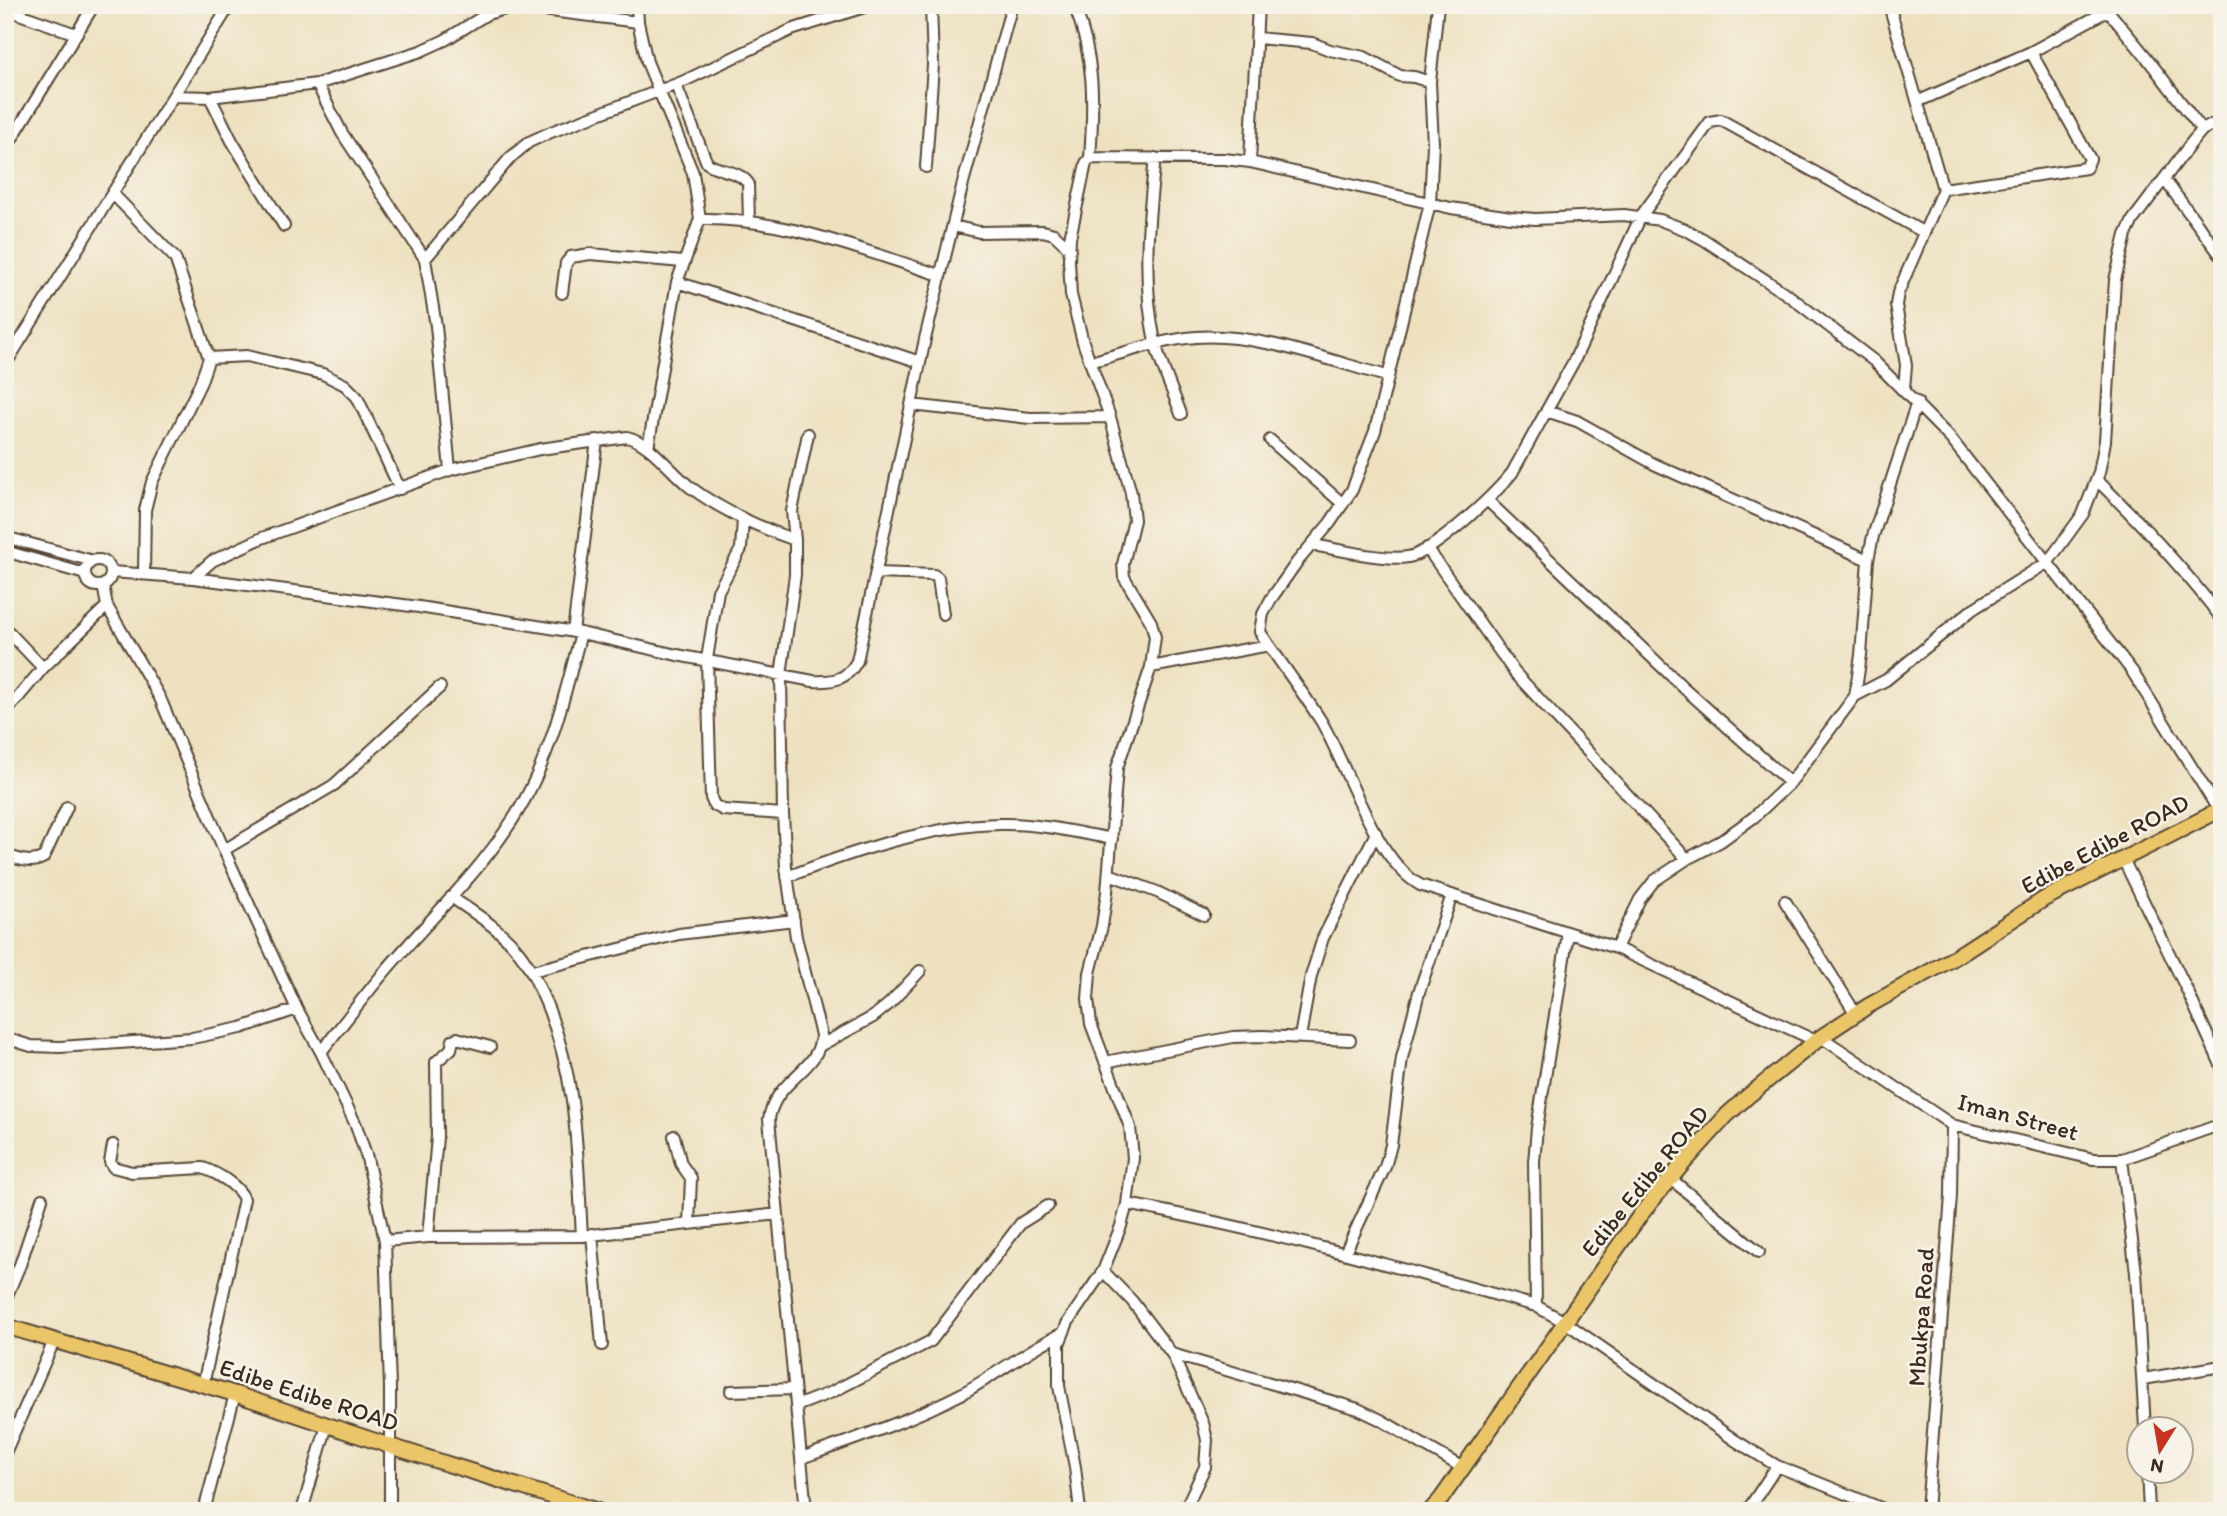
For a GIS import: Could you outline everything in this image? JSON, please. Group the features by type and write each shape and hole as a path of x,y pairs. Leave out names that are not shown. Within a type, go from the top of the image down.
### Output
{"main road":[{"name":"Edibe Edibe ROAD","path":"1430,1511 1641,1214 1727,1115 1819,1039 1856,1014 1952,959 2044,899 2221,810"},
{"name":"Edibe Edibe ROAD","path":"5,1326 203,1384 598,1511"}],"street":[{"path":"5,150 94,5"},
{"path":"5,365 230,5"},
{"path":"637,5 647,62 694,173 701,219 677,282 648,448"},
{"path":"425,259 469,204 510,158 529,142 676,85 781,34 871,5"},
{"path":"926,167 933,65 931,5"},
{"path":"111,572 193,578 419,607 577,632 677,655 813,681 829,682 844,678 857,660 940,275 1012,5"},
{"path":"1074,5 1083,30 1093,85 1090,158 1086,163 1070,249 1071,295 1090,362 1110,417 1134,510 1133,528 1123,571 1129,589 1151,622 1155,637 1151,667 1117,768 1109,874 1102,926 1090,973 1088,999 1091,1024 1121,1100 1132,1142 1127,1204 1103,1271 1063,1332 1059,1344 1059,1386 1076,1467 1080,1511"},
{"path":"1250,162 1258,5"},
{"path":"1151,667 1269,645 1260,632 1263,614 1358,478 1371,443 1430,202 1433,144 1430,82 1438,5"},
{"path":"1889,5 1943,190 1898,293 1896,304 1905,349 1904,389"},
{"path":"174,96 210,97 317,84 421,51 445,40 487,14 509,8 638,22"},
{"path":"1919,101 2031,52 2105,8 2202,130"},
{"path":"5,9 76,34"},
{"path":"1257,38 1312,43 1364,57 1400,76 1414,76 1430,82"},
{"path":"1943,190 2086,168 2090,159 2031,52"},
{"path":"317,84 342,133 425,259 436,326 450,470"},
{"path":"676,85 707,163 715,169 737,174 748,183 749,222"},
{"path":"210,97 232,141 284,226"},
{"path":"1312,545 1391,557 1408,557 1427,548 1488,501 1512,473 1574,361 1641,216 1710,122 1721,120 1923,232"},
{"path":"1616,948 1640,899 1654,881 1687,859 1721,842 1754,817 1790,783 1855,696 1886,680 1973,609 2048,562 2083,514 2097,480 2105,441 2115,280 2126,236 2133,220 2202,130 2222,120"},
{"path":"1090,158 1224,159 1250,162 1463,211 1511,217 1641,216 1660,219 1686,230 1788,295 1846,337 1917,402 1951,439 2132,671 2221,810"},
{"path":"1155,158 1146,257 1156,344 1181,414"},
{"path":"2164,178 2222,257"},
{"path":"113,194 175,258 208,358 200,384 152,482 145,517 144,573"},
{"path":"701,219 749,222 798,231 940,275"},
{"path":"953,226 979,232 1043,231 1055,234 1070,249"},
{"path":"562,293 566,263 571,257 590,254 683,262"},
{"path":"677,282 920,362"},
{"path":"1090,362 1156,344 1196,337 1243,340 1387,376"},
{"path":"208,358 247,356 323,374 345,385 357,397 400,489"},
{"path":"1855,696 1868,560 1917,402"},
{"path":"911,405 1030,418 1110,417"},
{"path":"1546,411 1577,421 1654,464 1868,560"},
{"path":"806,1511 769,1119 771,1106 782,1088 813,1059 821,1045 821,1035 793,920 783,814 781,674 793,591 796,540 792,511 808,434"},
{"path":"193,578 212,561 262,538 450,470 540,449 627,437 648,448 689,486 720,508 762,529 796,540"},
{"path":"321,1052 386,970 503,834 525,799 554,734 577,632 597,440"},
{"path":"1270,440 1343,503"},
{"path":"2097,480 2135,517 2222,619"},
{"path":"1488,501 1684,688 1790,783"},
{"path":"743,519 741,549 718,591 707,659 711,798 714,805 723,810 783,814"},
{"path":"5,537 104,562 111,572"},
{"path":"1427,548 1514,674 1687,859"},
{"path":"5,551 85,574"},
{"path":"93,561 87,566 85,574 90,583 103,585 108,581 111,572"},
{"path":"877,573 934,575 938,578 943,614"},
{"path":"103,585 107,606 160,698 224,850 297,1009 356,1125 368,1158 385,1241 390,1511"},
{"path":"5,713 43,668 107,606"},
{"path":"5,628 43,668"},
{"name":"Iman Street","path":"1269,645 1321,722 1376,833 1397,866 1420,885 1616,948 1819,1039 1952,1125 2093,1159 2122,1159 2221,1128"},
{"path":"224,850 334,785 440,687"},
{"path":"5,855 29,862 44,858 67,807"},
{"path":"787,877 844,855 917,836 982,825 1043,826 1112,839"},
{"path":"1300,1037 1311,976 1323,938 1376,833"},
{"path":"2123,859 2222,1067"},
{"path":"1109,874 1157,892 1204,915"},
{"path":"1345,1253 1385,1167 1391,1145 1402,1058 1419,992 1452,895"},
{"path":"451,897 493,927 517,949 532,971 556,1027 573,1098 602,1345"},
{"path":"1784,901 1856,1014"},
{"path":"532,971 679,934 793,920"},
{"path":"1536,1306 1535,1150 1567,933"},
{"path":"821,1045 873,1017 920,971"},
{"path":"5,1038 31,1046 60,1047 192,1038 240,1028 297,1009"},
{"path":"1105,1062 1233,1037 1350,1040"},
{"path":"428,1237 437,1137 436,1062 451,1049 453,1040 457,1038 490,1047"},
{"name":"Mbukpa Road","path":"1927,1511 1951,1196 1952,1125"},
{"path":"674,1136 681,1164 691,1178 689,1224"},
{"path":"113,1145 110,1162 113,1167 132,1172 203,1168 214,1172 242,1193 244,1199 203,1384"},
{"path":"2122,1159 2136,1273 2144,1414"},
{"path":"1671,1178 1759,1252"},
{"path":"5,1300 42,1199"},
{"path":"1127,1204 1195,1217 1345,1253 1536,1306 1565,1322 1726,1434 1777,1466 1888,1511"},
{"path":"796,1406 832,1392 931,1341 1021,1223 1048,1206"},
{"path":"385,1241 428,1237 587,1235 778,1214"},
{"path":"1103,1271 1132,1301 1172,1354 1203,1423 1208,1456 1202,1478 1184,1511"},
{"path":"801,1458 942,1403 981,1383 1063,1332"},
{"path":"5,1453 54,1341"},
{"path":"1172,1354 1358,1409 1463,1468"},
{"path":"2143,1379 2222,1366"},
{"path":"731,1391 794,1389"},
{"path":"204,1511 235,1394"},
{"path":"302,1511 327,1425"},
{"path":"1747,1511 1777,1466"},
{"path":"2147,1484 2148,1511"}]}
